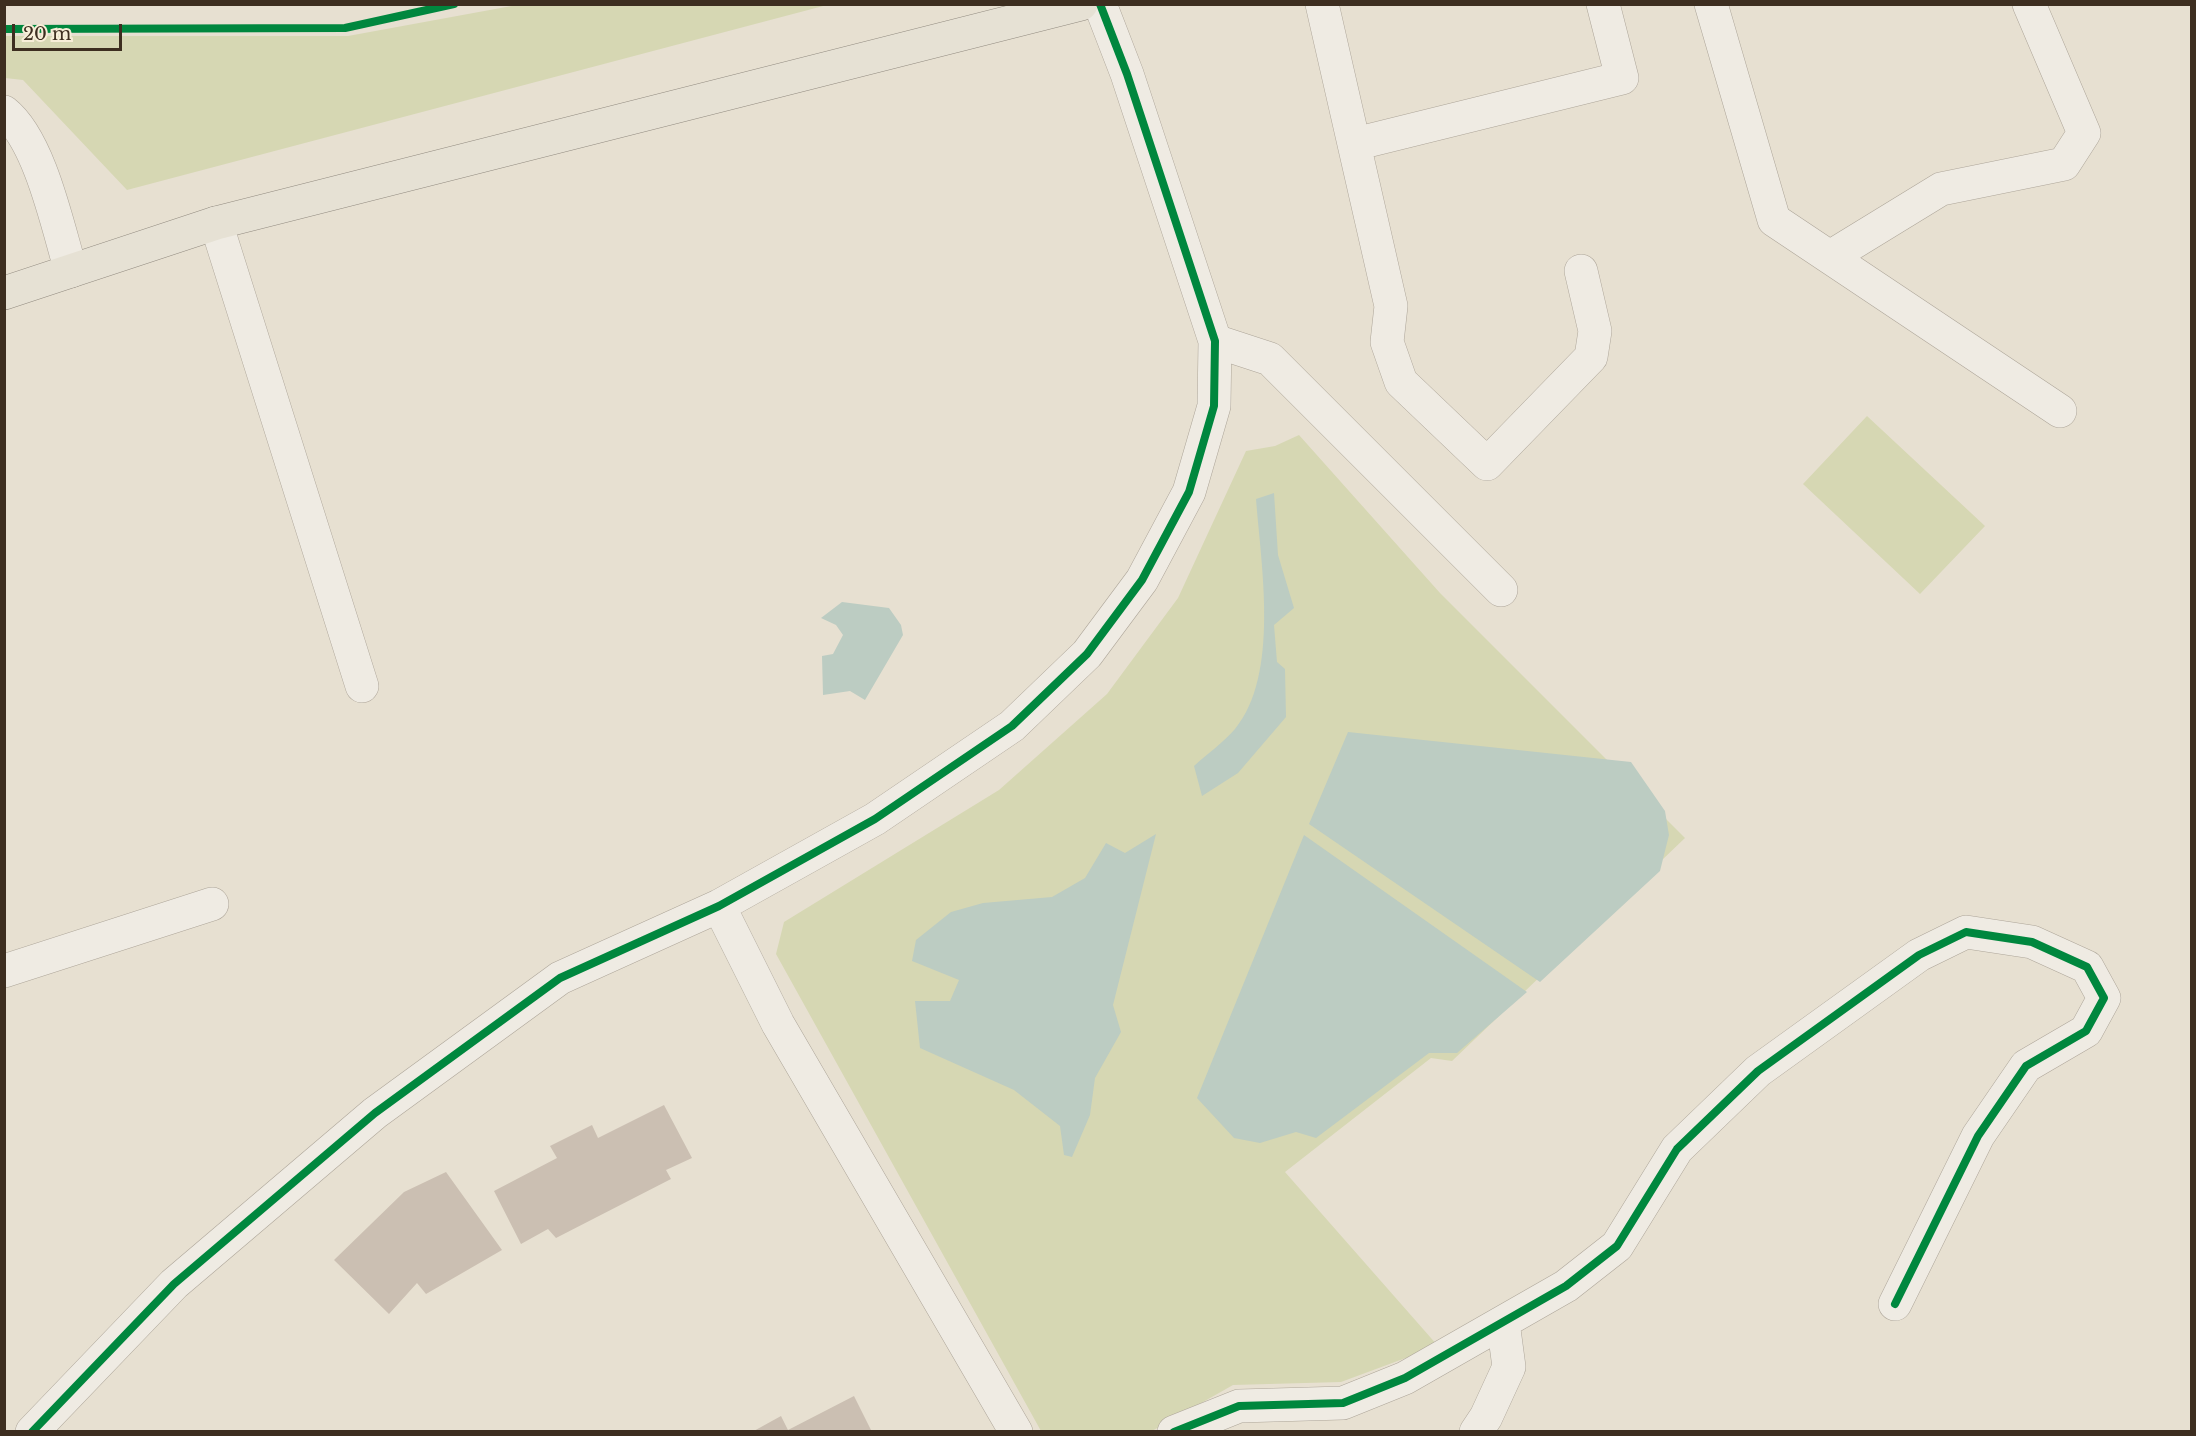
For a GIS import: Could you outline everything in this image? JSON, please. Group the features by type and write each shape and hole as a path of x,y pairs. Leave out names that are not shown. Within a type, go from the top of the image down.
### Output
{"main road":[{"path":"4,293 216,223 1081,4"}],"street":[{"path":"32,1431 174,1284 375,1113 561,978 719,906 875,819 1012,726 1088,654 1142,580 1189,492 1214,406 1215,341 1127,74 1100,4"},
{"path":"1322,4 1391,306 1388,342 1401,382 1487,464 1591,357 1595,331 1581,271"},
{"path":"1355,144 1622,78 1603,4"},
{"path":"1711,4 1774,220 2060,411"},
{"path":"1830,256 1941,189 2064,164 2084,133 2029,4"},
{"path":"4,112 11,117 32,150 50,198 71,271"},
{"path":"216,223 362,686"},
{"path":"1215,341 1270,359 1501,590"},
{"path":"4,971 212,904"},
{"path":"719,906 778,1024 1016,1431"},
{"path":"1174,1431 1239,1406 1343,1403 1405,1378 1566,1286 1617,1246 1677,1149 1758,1071 1919,955 1966,932 2032,942 2087,967 2104,998 2086,1030 2026,1066 1978,1136 1895,1304"},
{"path":"1476,1431 1486,1418 1509,1367 1503,1322"}],"green space":[{"path":"517,5 827,5 127,190 23,80 5,78 5,36 348,36"},
{"path":"1867,416 1985,526 1920,594 1803,484"},
{"path":"1299,435 1440,593 1685,838 1452,1061 1431,1058 1285,1172 1438,1346 1341,1382 1233,1385 1152,1431 1041,1431 776,954 784,922 999,790 1107,694 1178,598 1246,451 1275,446"}],"shaded area":[{"path":"1274,493 1278,555 1294,608 1274,625 1277,662 1285,669 1286,717 1238,773 1202,796 1194,766 1235,729 1249,706 1258,680 1263,650 1264,618 1256,499"},
{"path":"842,602 889,608 901,625 903,635 865,700 850,691 823,695 822,656 833,654 843,635 836,625 821,618"},
{"path":"1348,732 1631,762 1665,811 1669,835 1660,871 1540,982 1309,824"},
{"path":"1156,834 1113,1005 1121,1032 1095,1078 1090,1115 1072,1157 1064,1155 1060,1126 1014,1090 920,1048 915,1001 950,1001 959,980 912,961 916,940 951,912 983,903 1052,897 1085,878 1106,843 1125,853"},
{"path":"1304,835 1527,992 1457,1053 1429,1053 1316,1138 1296,1132 1260,1143 1234,1138 1197,1098"}],"building":[{"path":"664,1105 692,1158 666,1170 671,1179 556,1238 548,1229 521,1244 494,1191 557,1158 550,1146 592,1125 598,1138"},
{"path":"446,1172 502,1250 426,1294 417,1283 389,1314 334,1260 404,1192"},
{"path":"854,1396 872,1432 752,1432 781,1416 788,1430"}],"cycle path":[{"path":"4,29 345,28 454,4"},
{"path":"32,1432 174,1284 375,1113 560,978 719,906 875,819 1012,726 1087,654 1142,580 1189,492 1214,406 1215,341 1127,74 1100,4"},
{"path":"1174,1432 1239,1406 1343,1403 1405,1378 1566,1286 1617,1246 1677,1149 1758,1071 1919,955 1966,932 2032,942 2087,967 2104,998 2086,1031 2026,1066 1978,1136 1895,1304"}]}
